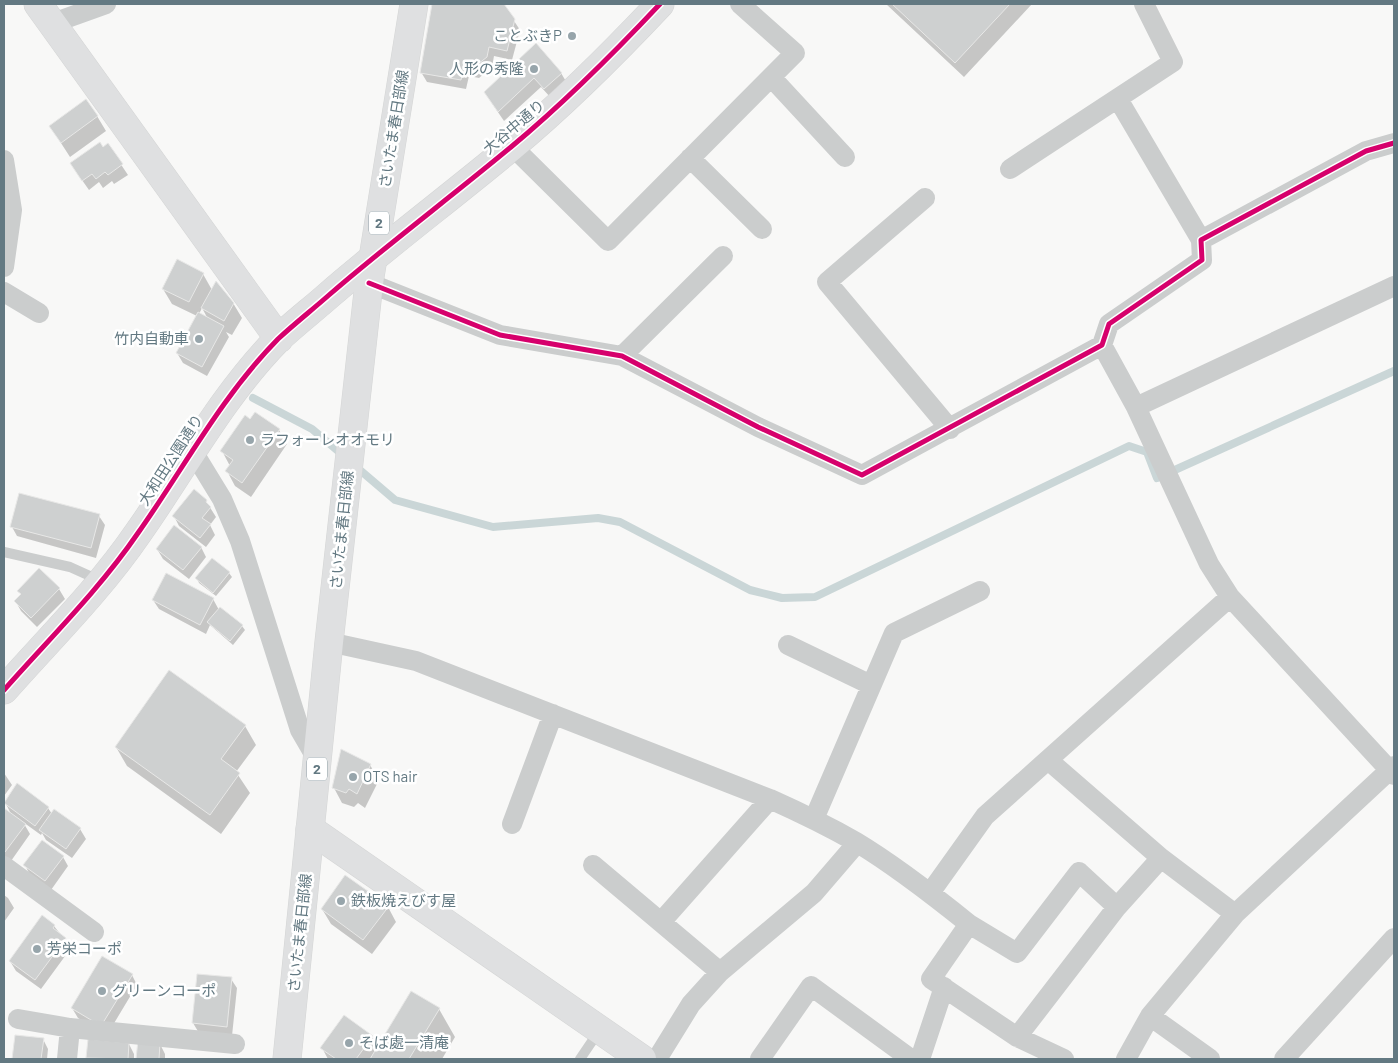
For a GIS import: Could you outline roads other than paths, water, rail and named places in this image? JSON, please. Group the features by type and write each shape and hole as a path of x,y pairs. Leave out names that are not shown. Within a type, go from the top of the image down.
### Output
{"street":[{"path":"106,4 45,14 278,339"},
{"name":"さいたま春日部線","path":"287,1059 329,642 371,270 414,4"},
{"name":"大谷中通り","path":"371,270 551,112 622,45 660,4"},
{"path":"512,146 608,241 795,53 740,4"},
{"path":"1010,169 1173,62 1144,4"},
{"path":"771,77 845,157"},
{"path":"371,270 500,335 622,356 758,427 862,475 1102,345 1109,324 1202,260 1202,240 1118,99"},
{"path":"1202,240 1366,151 1394,143"},
{"path":"690,158 762,229"},
{"path":"4,160 12,210 4,267"},
{"path":"925,198 827,282 950,429"},
{"path":"622,356 723,256"},
{"name":"大和田公園通り","path":"4,690 101,581 138,534 192,450 237,386 278,339 371,270"},
{"path":"1136,407 1394,286"},
{"path":"4,292 39,313"},
{"path":"1102,345 1136,407 1209,564 1230,596 1393,770 1235,914 1150,1016 1126,1059"},
{"path":"192,450 222,499 240,541 300,730 318,761"},
{"path":"814,819 894,633 980,592"},
{"path":"930,893 985,816 1230,596"},
{"path":"329,642 416,661 770,799 814,819 857,842 930,893 969,924 1017,954 1078,872 1117,907"},
{"path":"788,645 872,685"},
{"path":"512,824 552,714"},
{"path":"1048,760 1161,858 1235,914"},
{"path":"661,922 770,799"},
{"path":"310,829 642,1059"},
{"path":"657,1059 691,1004 720,972 814,893 857,842"},
{"path":"1017,1037 1117,907 1161,858"},
{"path":"593,865 720,972"},
{"path":"4,866 94,932"},
{"path":"969,924 932,979 1017,1037 1064,1059"},
{"path":"1284,1059 1394,938"},
{"path":"760,1059 811,986 911,1059"},
{"path":"920,1059 944,987"},
{"path":"1150,1016 1210,1059"},
{"path":"18,1019 70,1028 235,1044"},
{"path":"67,1059 70,1028"}],"lane":[{"path":"4,552 70,568 101,581"},
{"path":"580,1059 599,1031"}],"waterway":[{"path":"354,465 395,500 493,527 598,518 620,522 750,590 782,598 815,597 1129,446 1147,452 1157,478 1394,371"},
{"path":"253,398 312,429 344,456"}],"place":[{"name":"ことぶきP","path":"572,36"},
{"name":"人形の秀隆","path":"534,69"},
{"name":"竹内自動車","path":"199,339"},
{"name":"ラフォーレオオモリ","path":"250,440"},
{"name":"OTS hair","path":"353,777"},
{"name":"鉄板焼えびす屋","path":"341,901"},
{"name":"芳栄コーポ","path":"37,949"},
{"name":"グリーンコーポ","path":"102,991"},
{"name":"そば處一清庵","path":"349,1043"}]}
